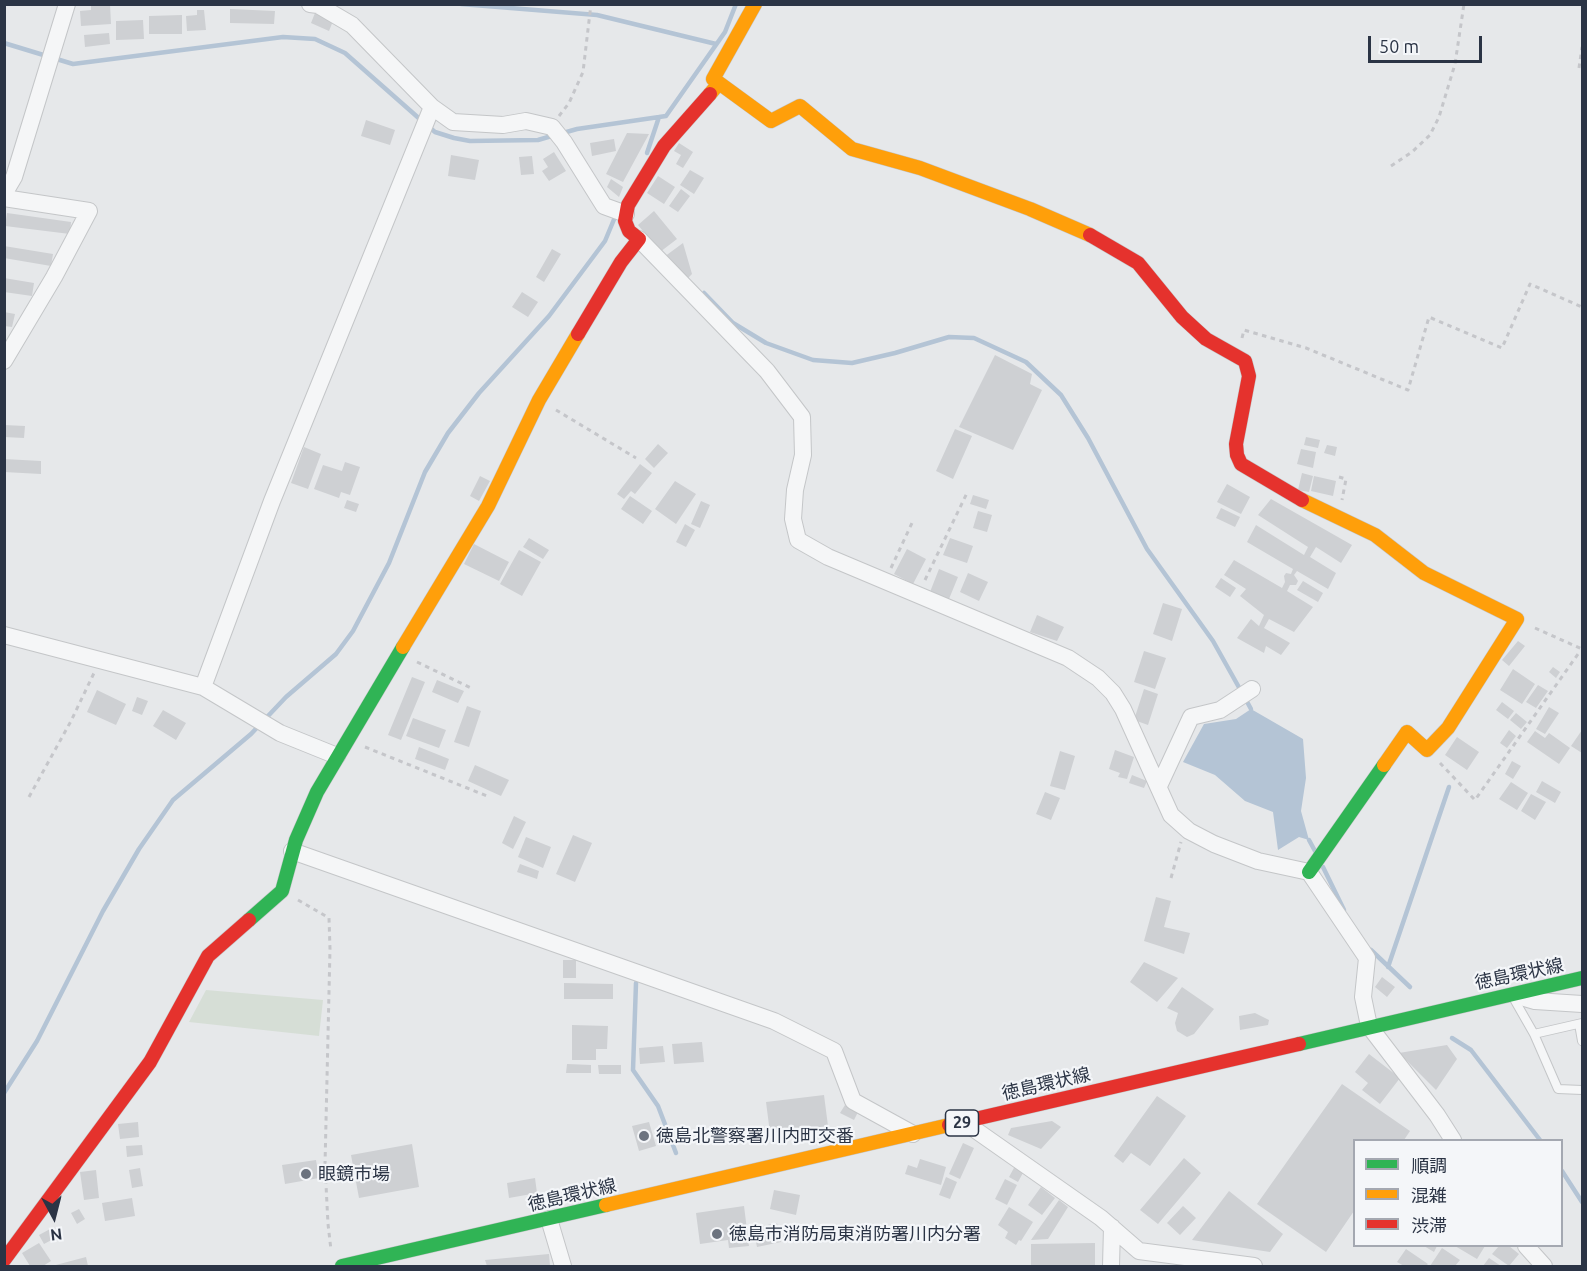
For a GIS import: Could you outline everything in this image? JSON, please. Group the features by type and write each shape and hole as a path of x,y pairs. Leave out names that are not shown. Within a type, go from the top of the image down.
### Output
{"street":[{"path":"4,361 89,211 4,196 14,177 67,4"},
{"path":"310,4 318,5 352,25 428,118 503,125 526,121 557,133 604,206 619,212 629,231 767,371 802,417 803,455 795,490 793,519 798,540 828,557 1068,658 1098,678 1113,693 1123,709 1171,815 1185,828 1214,844 1257,861 1309,872 1367,958 1363,997 1369,1026 1437,1115 1452,1139"},
{"path":"755,4 713,80 771,121 800,106 852,149 920,168 1030,209 1093,236 1138,264 1182,316 1206,339 1245,361 1249,376 1236,444 1241,464 1286,492 1374,535 1424,573 1517,619 1448,728 1427,750 1407,732 1309,872"},
{"path":"619,212 633,196 664,146 719,83"},
{"path":"203,687 272,501 428,118"},
{"path":"4,1260 150,1062 208,956 282,891 292,851 316,792 488,506 539,400 621,262 639,239"},
{"path":"4,635 203,687 280,733 337,756"},
{"path":"1159,786 1191,717 1220,710 1252,689"},
{"path":"292,851 774,1021 834,1051 853,1101 914,1135"},
{"name":"徳島環状線","path":"342,1266 914,1135 1369,1026 1582,978"},
{"path":"1512,994 1534,1001 1582,1004"},
{"path":"964,1122 1112,1227 1139,1251 1254,1266"},
{"path":"549,1219 563,1266"},
{"path":"1111,1266 1112,1227"},
{"path":"1528,1247 1544,1266"}],"lane":[{"path":"1512,994 1534,1034 1558,1089 1582,1090"},
{"path":"1534,1034 1581,1024 1582,1041"}],"path":[{"path":"1391,166 1412,152 1430,135 1439,117 1455,64 1464,4"},
{"path":"557,133 582,72 591,5"},
{"path":"1579,68 1582,47"},
{"path":"1237,357 1244,330 1306,348 1408,390 1429,317 1502,348 1530,284 1582,308"},
{"path":"539,400 636,458"},
{"path":"918,595 967,493"},
{"path":"885,581 912,523"},
{"path":"1517,619 1582,649"},
{"path":"399,653 471,688"},
{"path":"1427,750 1476,800 1578,654"},
{"path":"29,796 71,721 100,660"},
{"path":"346,740 488,796"},
{"path":"1171,878 1185,828"},
{"path":"282,891 329,918 325,1165 332,1256"}],"shaded area":[{"path":"206,990 323,1000 319,1036 189,1022"}],"water":[{"path":"1251,709 1303,739 1306,778 1301,811 1309,840 1299,837 1278,850 1273,812 1245,801 1215,775 1183,762 1204,724 1236,719"}],"building":[{"path":"110,4 111,24 81,26 80,11 91,10 91,5"},
{"path":"230,9 275,11 274,24 230,23"},
{"path":"197,10 204,10 206,30 187,31 186,16 197,15"},
{"path":"315,13 333,21 329,31 311,23"},
{"path":"182,15 182,34 149,34 149,16"},
{"path":"143,20 144,39 116,40 116,21"},
{"path":"109,33 110,44 85,47 84,35"},
{"path":"366,120 395,130 390,145 361,136"},
{"path":"627,133 649,134 623,182 606,174"},
{"path":"614,139 616,151 592,156 590,143"},
{"path":"679,143 693,152 683,168 676,164 681,155 674,151"},
{"path":"554,152 566,171 549,181 542,171 548,167 543,159"},
{"path":"451,155 479,160 475,180 448,176"},
{"path":"532,156 534,174 521,175 519,157"},
{"path":"690,170 704,178 694,194 680,185"},
{"path":"658,176 675,187 664,204 647,193"},
{"path":"611,179 623,187 619,197 607,187"},
{"path":"681,189 690,196 678,212 669,206"},
{"path":"654,211 677,239 660,252 638,225"},
{"path":"7,213 71,222 70,234 5,226"},
{"path":"683,243 692,274 687,279 664,257"},
{"path":"4,246 53,254 51,266 4,258"},
{"path":"552,249 561,254 544,282 536,277"},
{"path":"4,278 34,283 32,296 4,292"},
{"path":"522,292 538,302 528,317 512,307"},
{"path":"4,312 15,314 12,327 4,326"},
{"path":"995,355 1032,374 1030,384 1042,390 1013,450 959,427"},
{"path":"4,425 25,426 24,438 4,437"},
{"path":"955,429 972,436 953,479 936,471"},
{"path":"1306,437 1320,440 1318,448 1304,445"},
{"path":"658,444 668,453 654,468 645,459"},
{"path":"1327,445 1337,447 1335,456 1324,453"},
{"path":"304,447 321,454 308,489 291,483"},
{"path":"1301,449 1316,452 1313,468 1297,464"},
{"path":"4,459 41,461 41,474 4,472"},
{"path":"345,462 360,467 350,495 341,492 339,498 314,489 323,465 342,471"},
{"path":"640,464 652,473 635,494 631,491 624,499 617,494"},
{"path":"1302,473 1313,476 1309,492 1298,490"},
{"path":"480,476 490,481 479,501 470,496"},
{"path":"1314,476 1336,481 1333,496 1311,491"},
{"path":"675,481 696,494 676,524 655,509"},
{"path":"1227,484 1250,497 1241,514 1217,502"},
{"path":"973,495 989,500 986,509 970,504"},
{"path":"630,496 652,511 643,524 621,509"},
{"path":"1271,499 1352,545 1341,563 1316,547 1310,557 1336,573 1328,589 1297,571 1294,575 1298,581 1296,585 1290,585 1287,591 1313,607 1294,632 1269,619 1264,628 1290,643 1281,655 1266,646 1264,653 1237,638 1251,619 1259,626 1264,615 1240,596 1246,589 1224,575 1234,560 1282,588 1285,582 1284,576 1286,573 1291,574 1293,569 1247,542 1256,525 1304,555 1308,547 1258,515"},
{"path":"347,500 359,504 356,512 344,508"},
{"path":"701,501 710,505 700,528 691,524"},
{"path":"1221,508 1240,517 1235,527 1216,518"},
{"path":"978,511 992,515 987,532 973,528"},
{"path":"685,524 695,530 686,547 676,542"},
{"path":"529,538 549,550 543,559 523,547"},
{"path":"950,538 973,546 967,563 943,555"},
{"path":"474,544 509,562 499,581 464,564"},
{"path":"907,549 926,559 913,584 894,574"},
{"path":"519,550 541,562 522,596 500,584"},
{"path":"939,569 958,577 949,599 930,592"},
{"path":"968,573 988,582 979,601 960,592"},
{"path":"1221,578 1236,588 1230,597 1215,587"},
{"path":"1303,581 1323,593 1318,602 1297,590"},
{"path":"1163,603 1182,609 1172,641 1153,634"},
{"path":"1037,615 1064,627 1057,641 1030,632"},
{"path":"1518,641 1525,646 1509,666 1502,660"},
{"path":"1144,651 1166,658 1155,689 1134,682"},
{"path":"1553,667 1560,672 1556,678 1549,672"},
{"path":"1513,669 1535,684 1522,704 1500,690"},
{"path":"412,677 425,682 401,740 388,735"},
{"path":"437,680 464,691 458,703 432,692"},
{"path":"1538,685 1548,691 1536,708 1526,702"},
{"path":"1144,689 1158,694 1148,725 1134,720"},
{"path":"97,690 126,704 116,725 87,712"},
{"path":"137,697 148,701 142,715 132,711"},
{"path":"1502,702 1514,711 1508,719 1496,710"},
{"path":"467,706 481,711 469,747 454,742"},
{"path":"1549,707 1559,713 1545,734 1536,729"},
{"path":"163,710 186,723 176,740 153,726"},
{"path":"1516,713 1527,722 1521,729 1510,720"},
{"path":"413,718 446,730 439,748 406,736"},
{"path":"1509,730 1516,736 1507,748 1500,743"},
{"path":"1582,730 1582,753 1571,746"},
{"path":"1535,731 1545,738 1549,733 1570,748 1559,764 1527,742"},
{"path":"1457,737 1479,752 1467,770 1445,755"},
{"path":"419,747 449,759 445,770 415,759"},
{"path":"1115,750 1134,757 1127,779 1118,777 1120,773 1109,769"},
{"path":"1060,751 1075,756 1065,790 1050,786"},
{"path":"1512,761 1521,766 1513,779 1505,774"},
{"path":"475,765 509,780 501,796 468,781"},
{"path":"1132,775 1147,781 1144,788 1129,783"},
{"path":"1542,781 1561,792 1555,803 1536,792"},
{"path":"1511,782 1528,793 1517,810 1499,799"},
{"path":"1045,792 1060,798 1051,820 1036,814"},
{"path":"1531,794 1546,802 1535,820 1521,811"},
{"path":"514,816 526,822 513,849 502,843"},
{"path":"573,835 592,843 575,882 556,874"},
{"path":"526,837 551,847 543,868 518,857"},
{"path":"520,864 539,871 537,879 517,872"},
{"path":"1156,897 1171,901 1164,927 1190,933 1184,954 1144,941"},
{"path":"563,960 576,960 576,978 563,978"},
{"path":"1144,962 1178,978 1157,1002 1130,982"},
{"path":"1382,977 1395,987 1387,997 1375,987"},
{"path":"564,983 613,984 613,999 564,999"},
{"path":"1182,987 1214,1009 1194,1034 1187,1037 1177,1031 1175,1023 1178,1013 1167,1008"},
{"path":"1255,1013 1269,1020 1268,1025 1240,1030 1239,1016"},
{"path":"572,1025 608,1026 607,1049 596,1049 596,1060 572,1060"},
{"path":"702,1042 704,1062 674,1064 672,1044"},
{"path":"1447,1045 1457,1059 1436,1090 1399,1053"},
{"path":"663,1046 665,1062 640,1064 639,1048"},
{"path":"1369,1054 1400,1078 1380,1104 1362,1090 1368,1083 1355,1072"},
{"path":"567,1064 591,1065 591,1073 566,1073"},
{"path":"598,1065 621,1065 621,1074 599,1074"},
{"path":"1342,1084 1410,1131 1405,1139 1353,1139 1353,1212 1326,1252 1257,1204"},
{"path":"824,1095 828,1126 770,1133 766,1102"},
{"path":"1157,1096 1186,1116 1150,1166 1131,1153 1123,1163 1114,1156"},
{"path":"845,1105 858,1112 854,1120 840,1113"},
{"path":"1052,1121 1061,1127 1041,1149 1008,1135 1011,1128"},
{"path":"138,1122 139,1137 120,1139 118,1124"},
{"name":"徳島北警察署川内町交番","path":"649,1122 656,1146 639,1151 632,1126"},
{"path":"963,1143 974,1148 960,1179 949,1174"},
{"path":"412,1144 419,1187 359,1198 351,1155"},
{"path":"142,1145 143,1155 127,1157 126,1146"},
{"path":"1184,1158 1201,1173 1158,1224 1140,1210"},
{"path":"920,1159 946,1167 941,1185 905,1174 908,1165 917,1168"},
{"path":"316,1160 319,1178 285,1184 282,1165"},
{"path":"1015,1166 1024,1171 1018,1182 1009,1177"},
{"path":"140,1168 143,1186 132,1188 129,1170"},
{"path":"96,1170 99,1198 84,1200 80,1172"},
{"path":"946,1177 957,1182 950,1199 939,1195"},
{"path":"535,1178 537,1193 509,1198 507,1183"},
{"path":"1005,1179 1017,1185 1007,1205 995,1199"},
{"path":"1041,1187 1055,1198 1042,1215 1028,1205"},
{"path":"774,1190 800,1195 796,1215 770,1209"},
{"path":"1229,1191 1283,1234 1270,1252 1192,1240"},
{"path":"132,1198 135,1216 105,1221 102,1203"},
{"path":"1059,1200 1068,1207 1048,1239 1031,1240"},
{"path":"744,1206 749,1246 729,1248 728,1240 700,1244 696,1213"},
{"path":"1183,1206 1196,1218 1180,1235 1167,1223"},
{"path":"1009,1207 1033,1222 1016,1245 1005,1238 1008,1232 998,1225"},
{"path":"79,1209 85,1219 77,1224 71,1213"},
{"path":"777,1223 781,1242 757,1247 753,1228"},
{"path":"52,1228 57,1237 44,1244 39,1235"},
{"path":"39,1243 51,1261 43,1266 30,1266 22,1253"},
{"path":"1095,1243 1095,1266 1031,1266 1031,1244"},
{"path":"1426,1247 1436,1247 1434,1252"},
{"path":"1457,1247 1484,1247 1477,1259"},
{"path":"1498,1247 1510,1247 1519,1254 1509,1266 1492,1254"},
{"path":"1442,1248 1460,1260 1455,1266 1430,1266"},
{"path":"1406,1249 1428,1264 1426,1266 1404,1266 1397,1262"},
{"path":"549,1254 550,1266 487,1266 485,1260"},
{"path":"86,1257 88,1266 52,1266"},
{"path":"1489,1258 1501,1266 1483,1266"}],"waterway":[{"path":"461,4 597,15 716,44"},
{"path":"563,133 666,116 725,32 736,4"},
{"path":"4,43 73,64 283,37 315,39 345,53 422,121"},
{"path":"647,153 659,117"},
{"path":"429,127 435,132 470,141 538,140 555,135"},
{"path":"4,1093 37,1041 103,911 139,849 173,800 251,734 286,697 336,654 353,631 389,563 425,472 448,433 479,393 549,316 605,241 615,217"},
{"path":"704,293 733,323 766,343 813,360 852,363 949,337 974,338 1026,362 1061,395 1088,438 1147,549 1213,641 1241,691"},
{"path":"1245,698 1251,709"},
{"path":"1388,967 1449,787"},
{"path":"1309,840 1315,851"},
{"path":"1323,867 1344,910"},
{"path":"1371,950 1410,987"},
{"path":"636,983 633,1070 658,1106 676,1153"},
{"path":"1452,1038 1471,1050 1539,1139"},
{"path":"1563,1173 1582,1202"}],"traffic: fast":[{"path":"249,920 282,891 296,840 317,792 403,647"},
{"path":"1309,872 1384,765"},
{"path":"1299,1044 1582,978"},
{"path":"342,1266 606,1205"}],"traffic: slow":[{"path":"710,94 719,83 713,79 755,4"},
{"path":"719,83 771,121 800,106 852,149 920,168 1030,209 1090,235"},
{"path":"403,647 488,506 539,400 578,334"},
{"path":"1302,500 1375,535 1424,573 1517,619 1448,728 1427,750 1407,732 1384,765"},
{"path":"606,1205 949,1125"}],"traffic: jam":[{"path":"578,334 621,262 639,239 629,231 625,221 628,205 664,146 710,94"},
{"path":"1090,235 1138,263 1182,317 1206,339 1245,361 1249,376 1236,444 1237,455 1241,464 1302,500"},
{"path":"4,1260 150,1062 208,956 249,920"},
{"path":"949,1125 1299,1044"}],"place":[{"name":"徳島北警察署川内町交番","path":"644,1136"},
{"name":"眼鏡市場","path":"306,1174"},
{"name":"徳島市消防局東消防署川内分署","path":"717,1234"}]}
